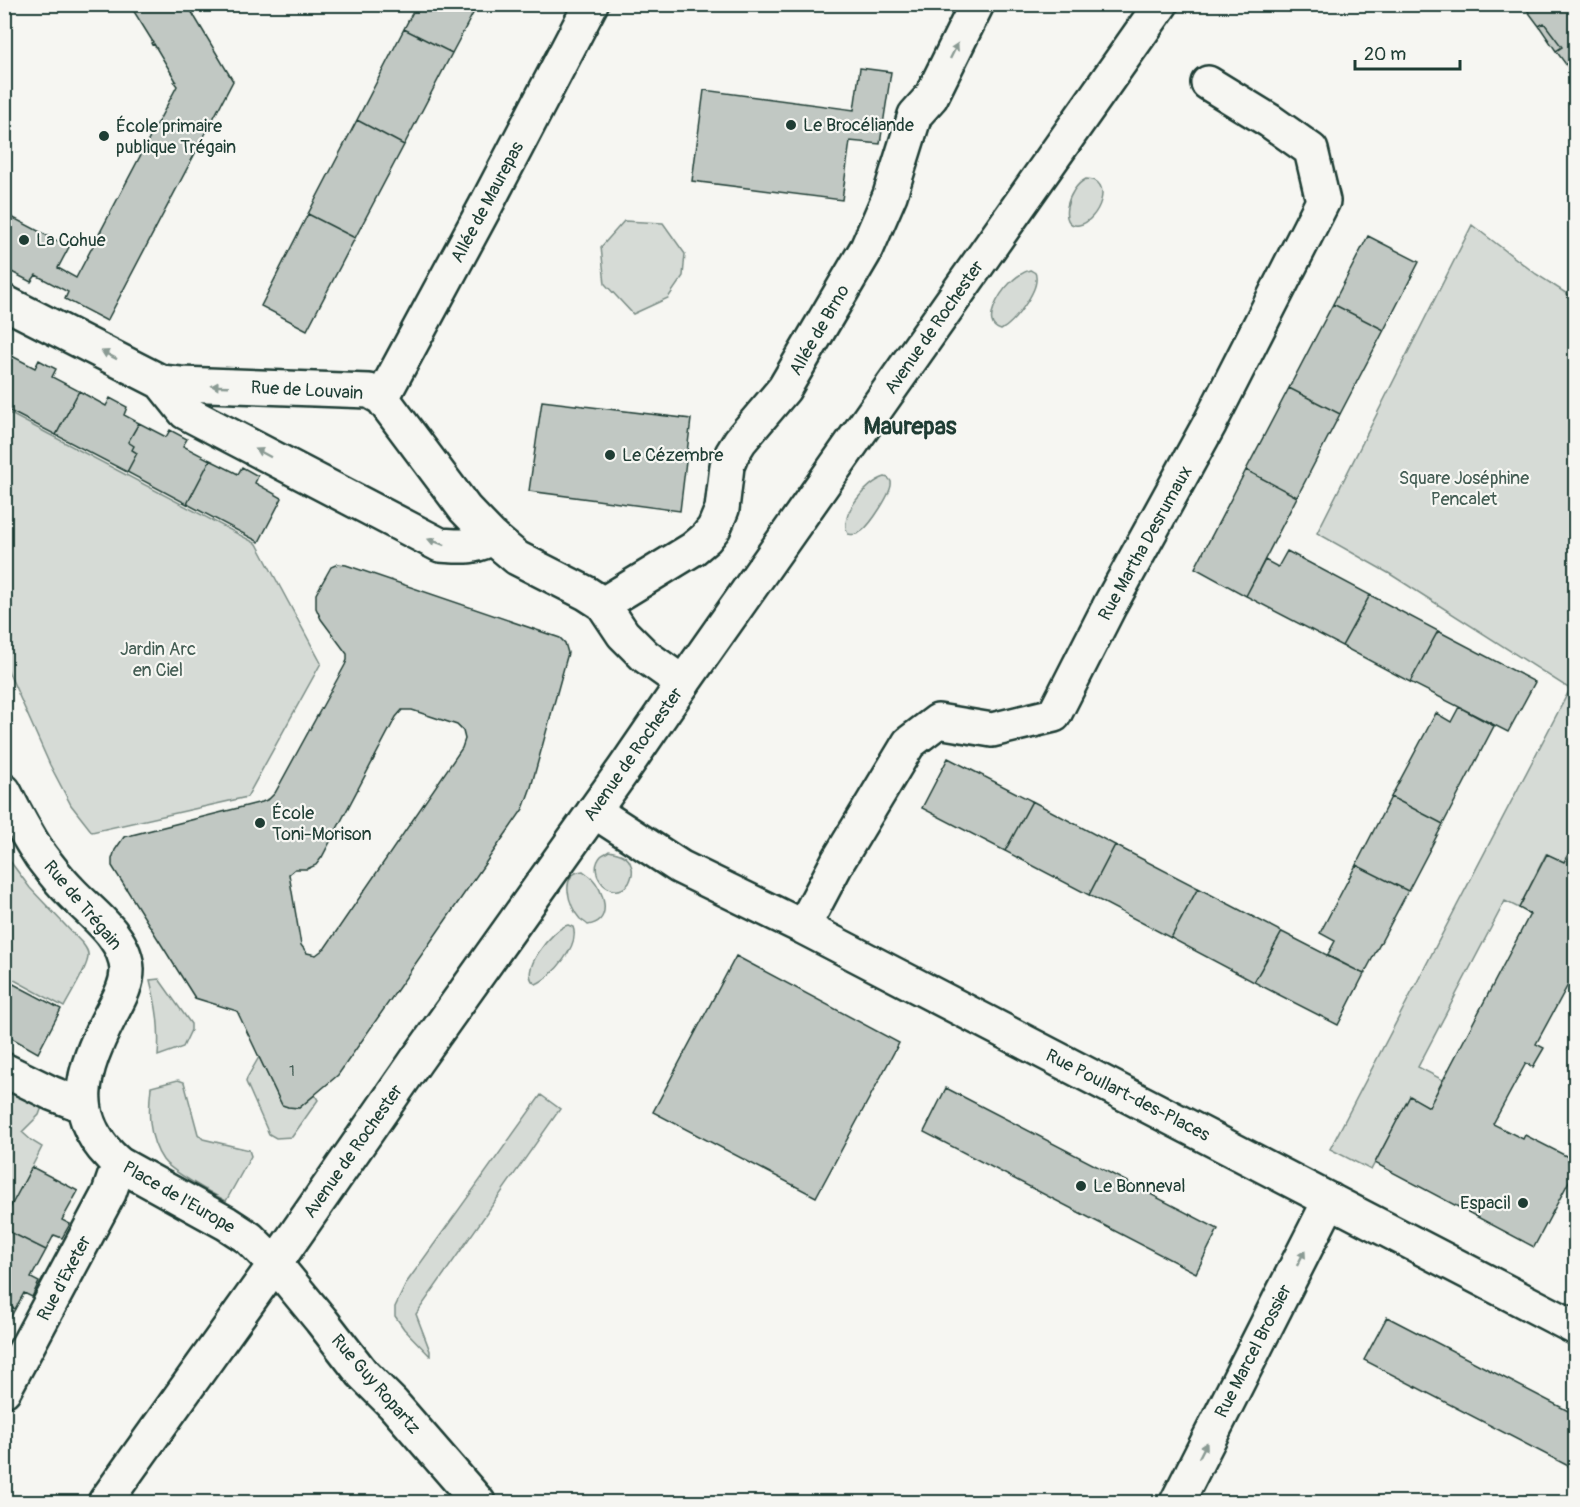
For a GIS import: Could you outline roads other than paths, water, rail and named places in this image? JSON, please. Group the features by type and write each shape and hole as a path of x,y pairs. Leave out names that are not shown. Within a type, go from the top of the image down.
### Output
{"street":[{"name":"Allée de Maurepas","path":"382,398 591,4"},
{"name":"Allée de Brno","path":"603,604 693,549 714,528 722,509 727,466 732,454 740,441 784,389 867,248 890,195 915,116 931,97 977,4"},
{"name":"Avenue de Rochester","path":"105,1503 1161,4"},
{"name":"Rue Martha Desrumaux","path":"803,927 843,852 909,743 938,721 992,730 1054,715 1110,605 1210,423 1323,201 1311,150 1270,121 1208,83"},
{"name":"Rue de Louvain","path":"4,302 161,382 369,391 382,398 465,509 492,537 517,558 603,604 624,634 645,656 683,683"},
{"name":"Rue de Louvain","path":"161,382 185,412 440,545 482,544 492,537"},
{"name":"Rue de Trégain","path":"4,791 40,855 70,891 110,932 125,955"},
{"name":"Rue Poullart-des-Places","path":"594,811 680,867 803,927 1575,1328"},
{"name":"Place de l'Europe","path":"125,955 127,971 124,989 97,1042 83,1090 87,1120 95,1138 107,1154 119,1164 226,1223 249,1238 275,1264"},
{"path":"4,1070 84,1106"},
{"name":"Rue d'Exeter","path":"4,1390 109,1193 119,1164"},
{"name":"Rue Marcel Brossier","path":"1177,1503 1330,1200"},
{"name":"Rue Guy Ropartz","path":"275,1264 362,1373 393,1404 478,1503"}],"place":[{"name":"Le Brocéliande","path":"791,125"},
{"name":"École primaire publique Trégain","path":"104,136"},
{"name":"La Cohue","path":"24,240"},
{"name":"Le Cézembre","path":"610,455"},
{"name":"École Toni-Morison","path":"260,823"},
{"name":"Le Bonneval","path":"1081,1186"},
{"name":"Espacil","path":"1523,1203"}],"district":[{"name":"Maurepas","path":"910,426"}],"park label":[{"name":"Square Joséphine Pencalet","path":"1464,488"},
{"name":"Jardin Arc en Ciel","path":"158,659"}]}
